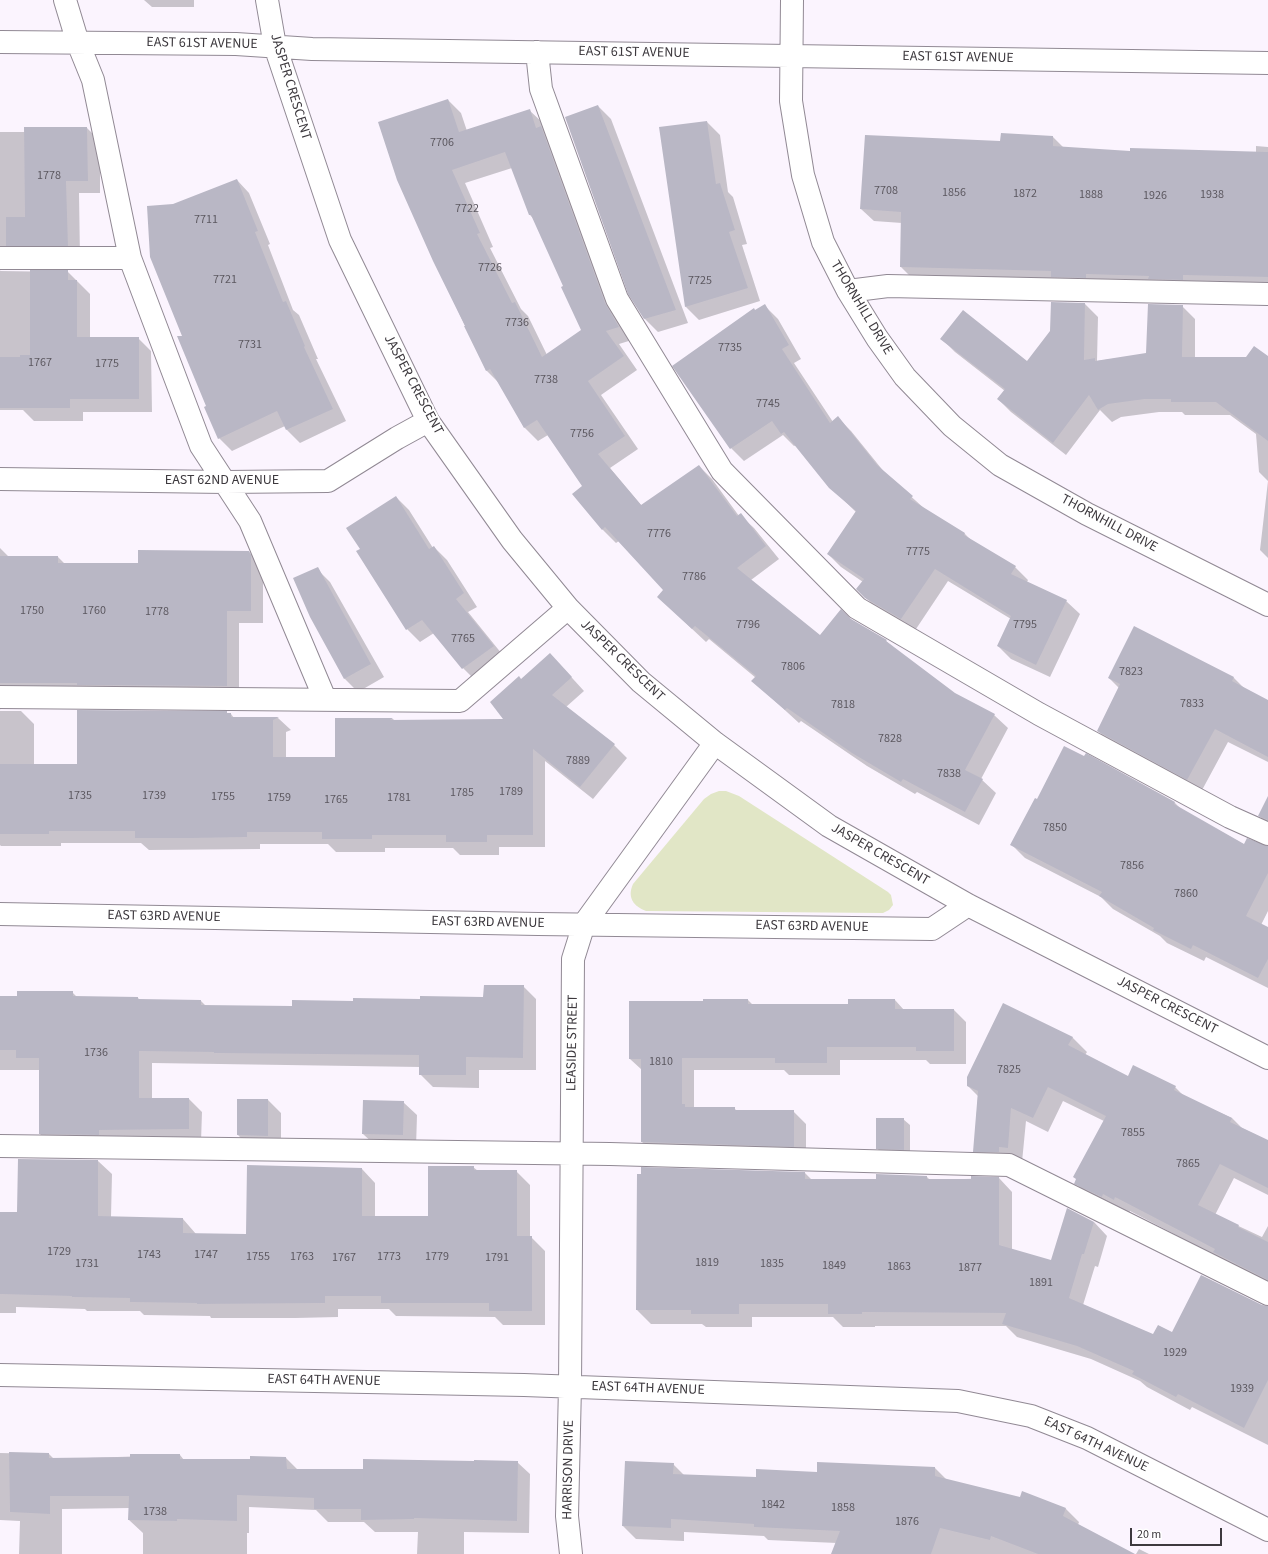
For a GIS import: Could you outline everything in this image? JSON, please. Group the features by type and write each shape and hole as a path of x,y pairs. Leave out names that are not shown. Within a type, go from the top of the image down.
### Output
{"street":[{"path":"65,0 78,43 93,80 130,258 201,446 250,521 326,699"},
{"name":"JASPER CRESCENT","path":"267,0 275,46 340,240 428,421 512,540 568,608 641,682 715,744 829,826 968,905 1268,1058"},
{"name":"THORNHILL DRIVE","path":"792,0 791,101 803,176 823,242 848,290 877,338 905,376 952,426 1000,465 1087,514 1268,605"},
{"name":"EAST 61ST AVENUE","path":"0,42 236,44 312,49 1268,63"},
{"path":"537,52 541,89 616,299 722,471 857,608 1039,714 1230,817 1268,834"},
{"path":"0,258 130,258"},
{"path":"848,290 888,286 1268,294"},
{"name":"EAST 62ND AVENUE","path":"0,479 225,482 328,481 428,421"},
{"path":"0,697 460,701 568,608"},
{"name":"LEASIDE STREET","path":"570,1386 573,959 584,924 715,744"},
{"name":"EAST 63RD AVENUE","path":"0,914 932,929 968,905"},
{"path":"0,1146 572,1153 1009,1165 1268,1294"},
{"name":"EAST 64TH AVENUE","path":"0,1375 570,1386 958,1401 1031,1416 1087,1438 1268,1530"},
{"name":"HARRISON DRIVE","path":"570,1386 566,1516 571,1554"}],"green space":[{"path":"719,791 726,791 739,796 888,892 891,895 893,905 889,910 883,913 646,911 641,909 635,904 631,897 631,889 633,884 704,799"}],"building":[{"path":"448,99 459,132 530,109 536,128 541,126 605,303 619,327 606,331 624,356 588,381 625,436 598,454 641,505 699,465 737,516 741,513 766,546 737,568 820,635 841,609 851,619 887,640 886,641 955,693 995,714 965,770 983,779 965,812 903,779 901,782 852,753 787,708 785,710 751,681 756,676 695,626 692,629 657,597 663,590 605,527 602,530 572,494 582,486 537,420 524,428 490,369 486,371 433,261 397,180 378,122","holes":["505,152 529,215 531,215 581,330 542,357 515,302 512,303 477,234 480,233 452,170"]},
{"path":"598,105 676,310 644,319 628,294 565,117"},
{"path":"707,121 716,184 720,183 735,230 729,232 748,288 685,307 659,127"},
{"path":"24,127 87,127 88,181 66,181 68,246 6,246 6,217 25,217"},
{"path":"1001,133 1053,136 1053,146 1130,151 1130,148 1268,152 1268,277 1183,275 1183,280 1148,279 1149,276 1086,274 1086,278 1051,277 1051,271 900,267 901,212 860,209 865,135 1000,141"},
{"path":"237,179 258,231 255,232 283,302 286,301 305,346 304,347 333,409 286,430 277,411 218,439 177,336 182,336 150,257 147,206 173,204"},
{"path":"30,270 68,270 68,280 77,280 77,337 139,337 139,399 70,399 70,408 0,408 0,357 20,357 20,355 30,355"},
{"path":"1051,302 1085,303 1084,360 1095,358 1095,361 1146,353 1148,304 1183,305 1182,357 1246,357 1254,346 1268,356 1268,441 1216,402 1171,402 1171,399 1145,399 1108,404 1098,410 1089,395 1053,443 997,399 1005,389 940,339 963,310 1027,361 1050,331"},
{"path":"765,304 789,345 782,349 830,423 838,416 877,465 913,496 910,499 965,533 964,535 1016,566 1011,574 1067,600 1036,665 997,646 1011,616 935,569 901,619 865,598 856,589 864,579 827,554 856,511 829,488 784,432 781,434 772,421 730,449 672,366 754,308 755,310"},
{"path":"396,496 429,549 434,546 464,593 456,599 494,646 462,669 422,620 406,630 356,551 360,549 346,528"},
{"path":"138,550 249,551 251,555 251,611 227,611 227,686 0,683 0,556 58,556 58,563 138,563"},
{"path":"318,567 371,664 344,679 310,617 293,578"},
{"path":"1134,626 1234,677 1232,681 1268,700 1268,757 1215,729 1187,780 1097,731 1120,684 1108,678"},
{"path":"550,653 572,677 552,695 615,744 580,787 533,749 533,835 487,835 487,842 446,842 446,835 372,835 372,839 322,839 322,832 247,832 247,837 192,838 135,838 135,831 49,831 49,834 0,834 0,764 77,764 77,710 227,711 227,713 231,713 231,717 279,717 273,720 273,757 335,757 335,718 393,718 390,720 503,719 490,702 519,676 521,679"},
{"path":"1064,746 1084,756 1086,753 1175,802 1174,804 1244,844 1247,838 1268,846 1268,873 1246,916 1268,927 1268,959 1258,978 1193,945 1191,949 1153,930 1154,928 1099,896 1102,892 1010,845 1035,798 1037,799"},
{"path":"1268,796 1268,820 1258,816"},
{"path":"484,985 524,985 523,1058 466,1057 466,1075 419,1075 419,1055 139,1051 139,1098 189,1098 189,1129 99,1130 99,1135 39,1134 39,1058 16,1058 16,1050 0,1050 0,996 17,996 17,991 73,991 73,996 201,1000 201,1005 292,1006 292,1000 353,1001 353,998 420,999 420,996 483,997"},
{"path":"703,999 748,999 748,1004 848,1004 848,999 895,999 895,1009 954,1009 954,1051 916,1051 916,1047 827,1047 827,1063 775,1063 775,1058 682,1058 682,1104 685,1104 685,1107 735,1107 735,1110 794,1110 794,1147 641,1142 641,1059 629,1059 629,1001 703,1001"},
{"path":"1003,1003 1073,1037 1068,1045 1128,1076 1133,1065 1176,1086 1174,1090 1232,1118 1230,1122 1268,1140 1268,1188 1220,1164 1198,1205 1239,1225 1238,1227 1268,1242 1268,1280 1213,1252 1215,1249 1115,1197 1114,1200 1103,1194 1102,1197 1074,1184 1076,1179 1073,1177 1106,1116 1048,1087 1033,1118 1011,1108 1008,1148 999,1147 999,1152 973,1152 978,1091 967,1086 967,1077"},
{"path":"237,1099 268,1099 268,1136 237,1135"},
{"path":"363,1100 404,1101 403,1135 362,1134"},
{"path":"876,1118 904,1118 904,1150 876,1149"},
{"path":"18,1159 98,1160 98,1216 183,1218 183,1233 246,1234 247,1165 362,1168 362,1216 428,1216 428,1166 474,1166 474,1170 517,1170 517,1236 532,1236 532,1311 489,1311 489,1303 381,1303 381,1296 325,1296 325,1303 197,1304 130,1302 130,1298 0,1294 0,1212 17,1212"},
{"path":"641,1167 805,1172 805,1179 876,1179 876,1174 927,1176 927,1179 971,1179 971,1176 999,1177 999,1245 1051,1260 1067,1208 1094,1222 1084,1254 1082,1254 1069,1298 1153,1334 1158,1325 1172,1332 1201,1275 1262,1305 1268,1306 1268,1380 1244,1428 1178,1394 1176,1397 1132,1374 1134,1371 1077,1346 1002,1324 1006,1313 862,1312 862,1314 828,1314 828,1304 739,1304 739,1314 691,1314 691,1310 636,1310 637,1174 641,1174"},
{"path":"9,1452 49,1453 49,1458 130,1457 130,1454 180,1454 180,1459 250,1459 250,1456 286,1457 287,1469 363,1469 363,1459 518,1461 517,1521 414,1518 361,1520 361,1509 314,1509 314,1498 237,1495 237,1521 177,1519 177,1521 128,1520 129,1496 50,1496 50,1514 10,1512"},
{"path":"625,1461 674,1463 673,1474 756,1477 756,1469 817,1472 817,1462 935,1467 935,1476 1020,1497 1022,1491 1066,1508 1063,1516 1135,1554 1038,1554 991,1536 990,1540 940,1528 931,1554 831,1554 840,1531 754,1527 754,1524 671,1519 671,1528 622,1526"}]}
